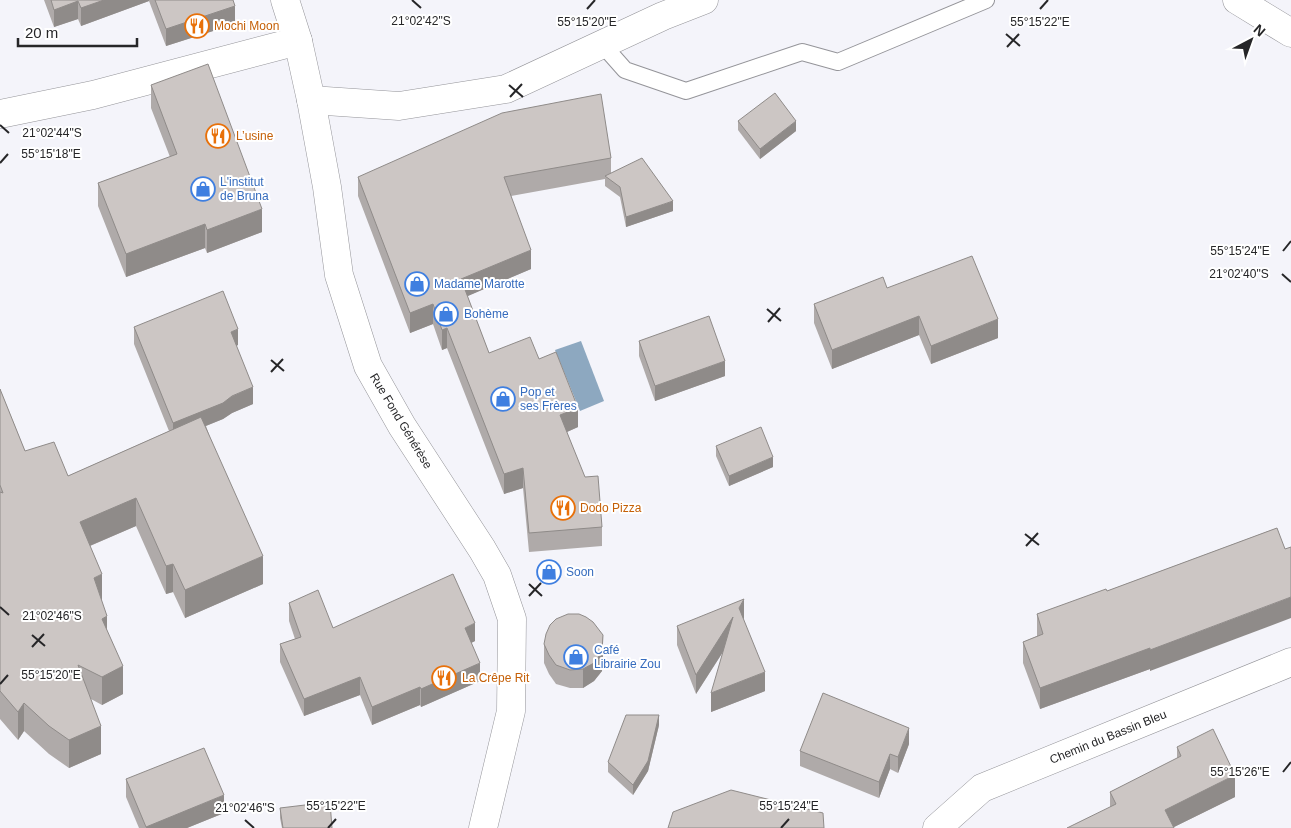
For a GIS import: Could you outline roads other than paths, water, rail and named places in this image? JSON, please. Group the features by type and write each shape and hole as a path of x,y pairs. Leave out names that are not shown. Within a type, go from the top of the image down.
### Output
{"street":[{"name":"Rue Fond Générèse","path":"285,0 298,41 311,100 327,187 339,275 368,366 402,426 497,575 512,619 511,711 483,828"},
{"path":"311,100 399,106 506,89 663,16 704,0"},
{"path":"1237,0 1291,33"},
{"path":"0,114 92,95 298,41"},
{"name":"Chemin du Bassin Bleu","path":"937,828 982,788 1291,662"}],"lane":[{"path":"602,44 625,70 686,91 802,52 838,62 986,0"}],"water":[{"path":"581,341 604,401 580,411 555,350"}],"place":[{"name":"Mochi Moon","path":"197,26"},
{"name":"L’usine","path":"218,136"},
{"name":"L'institut de Bruna","path":"203,189"},
{"name":"Madame Marotte","path":"417,284"},
{"name":"Bohème","path":"446,314"},
{"name":"Pop et ses Frères","path":"503,399"},
{"name":"Dodo Pizza","path":"563,508"},
{"name":"Soon","path":"549,572"},
{"name":"Café Librairie Zou","path":"576,657"},
{"name":"La Crêpe Rit","path":"444,678"}]}
